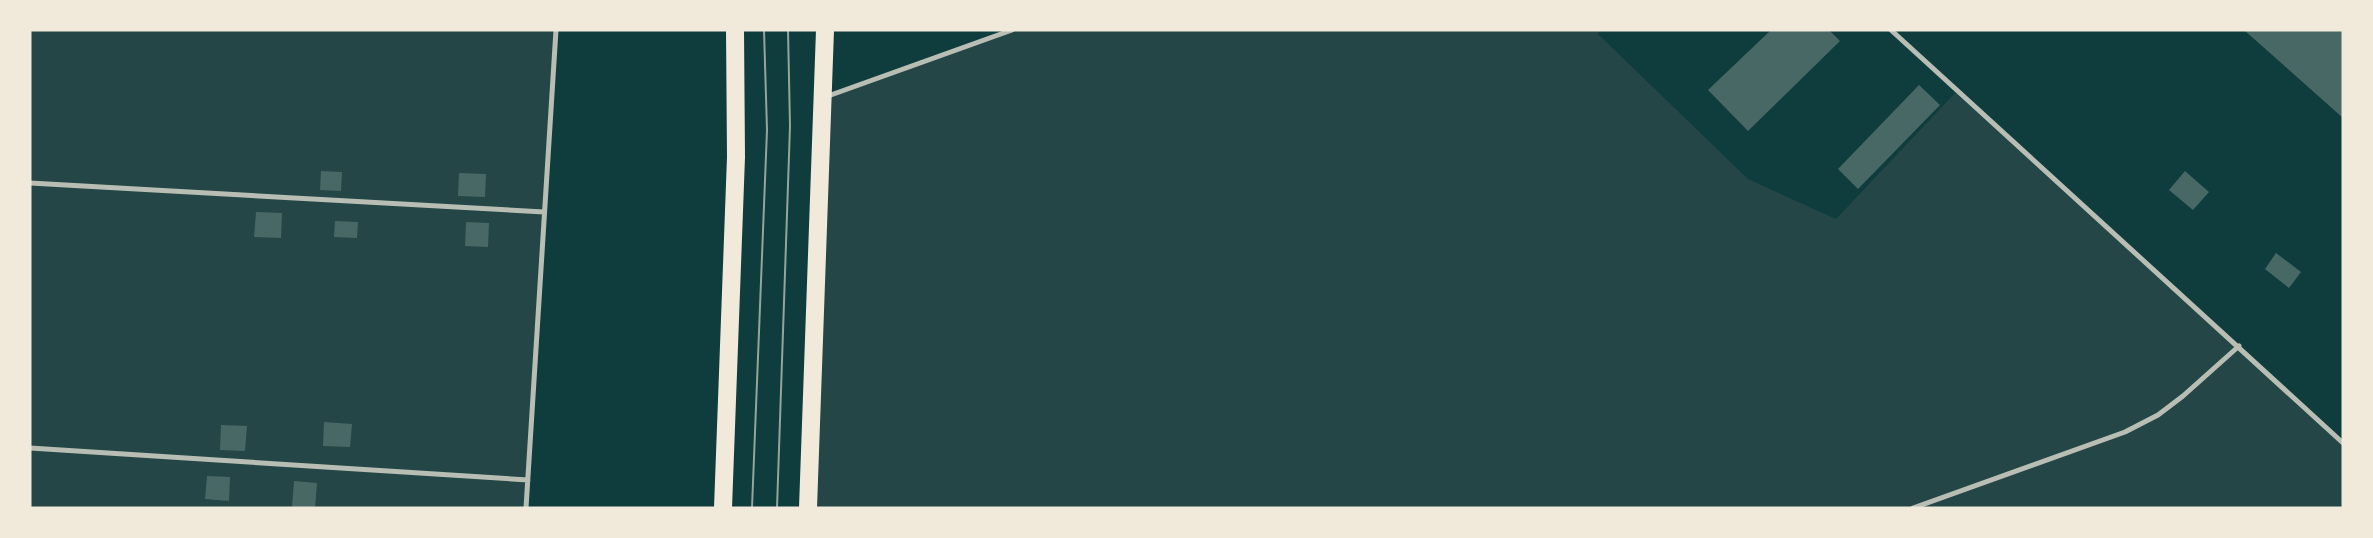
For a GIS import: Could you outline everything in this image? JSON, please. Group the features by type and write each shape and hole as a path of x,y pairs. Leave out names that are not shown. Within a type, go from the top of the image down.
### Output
{"main road":[{"path":"723,508 736,157 735,30"},
{"path":"808,508 825,97 825,30"}],"lane":[{"path":"526,508 556,30"},
{"path":"825,97 1012,30"},
{"path":"1891,30 2343,443"},
{"path":"30,183 544,212"},
{"path":"1913,508 2125,432 2158,415 2239,346"},
{"path":"30,448 528,480"}],"shaded area":[{"path":"30,30 555,30 526,508 30,508"},
{"path":"1012,30 1601,30 1598,34 1748,179 1836,219 1958,90 2343,443 2343,508 808,508 825,97"}],"building":[{"path":"1771,30 1829,30 1840,41 1748,131 1708,90"},
{"path":"2244,30 2343,30 2343,118"},
{"path":"1919,85 1940,105 1858,189 1838,169"},
{"path":"321,171 342,172 341,191 320,190"},
{"path":"2185,171 2209,192 2193,210 2169,190"},
{"path":"459,173 486,174 485,197 458,196"},
{"path":"256,212 282,213 281,238 254,237"},
{"path":"335,221 358,222 357,238 334,237"},
{"path":"466,222 489,223 488,247 465,246"},
{"path":"2276,253 2301,272 2289,288 2265,269"},
{"path":"324,422 352,424 350,447 323,446"},
{"path":"221,425 247,426 245,451 220,450"},
{"path":"207,476 230,477 229,501 205,499"},
{"path":"294,481 317,483 315,508 292,507"}],"tram line":[{"path":"752,508 767,130 764,30"},
{"path":"777,508 790,126 788,30"}]}
